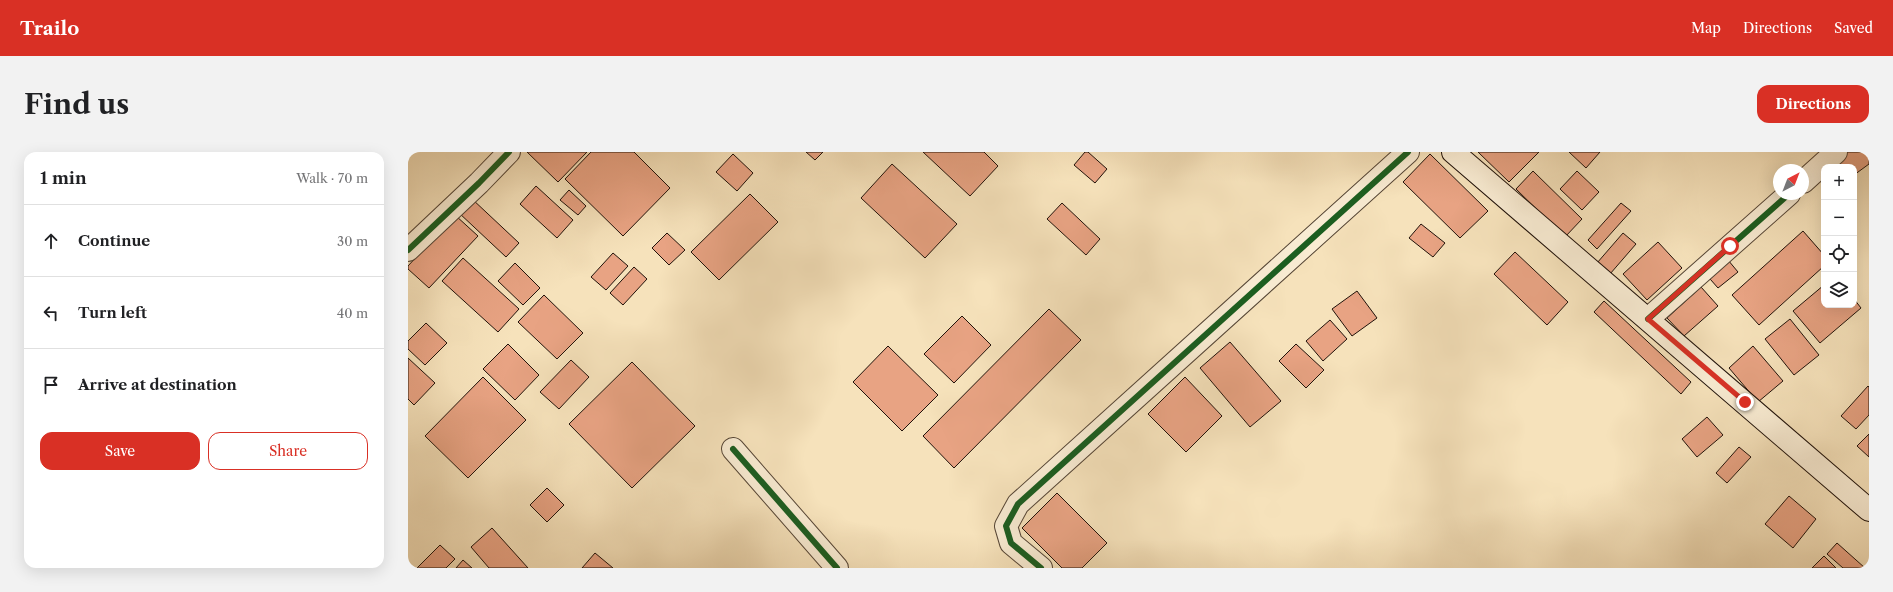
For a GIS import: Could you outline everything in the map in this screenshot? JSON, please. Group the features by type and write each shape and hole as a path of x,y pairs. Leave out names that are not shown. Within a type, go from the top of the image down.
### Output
{"street":[{"path":"408,250 480,183 509,152"},
{"path":"1041,568 1011,543 1006,526 1018,504 1408,152"},
{"path":"1453,152 1869,510"},
{"path":"1809,177 1836,152"},
{"path":"1648,319 1782,200"},
{"path":"733,449 837,568"}],"building":[{"path":"527,152 587,152 558,182"},
{"path":"591,152 634,152 670,188 623,236 565,179"},
{"path":"806,152 823,152 815,160"},
{"path":"923,152 984,152 998,166 970,196"},
{"path":"1085,152 1088,152 1107,169 1095,183 1074,165"},
{"path":"1478,152 1539,152 1509,182"},
{"path":"1569,152 1600,152 1586,168"},
{"path":"1843,152 1869,152 1869,164 1857,173 1857,164 1835,164 1832,160"},
{"path":"733,154 753,173 737,191 716,172"},
{"path":"1430,154 1488,211 1460,238 1403,182"},
{"path":"892,164 957,224 925,258 861,198"},
{"path":"1533,171 1582,219 1565,237 1516,189"},
{"path":"1577,171 1599,192 1582,210 1560,189"},
{"path":"536,186 573,220 557,238 520,204"},
{"path":"569,190 586,206 578,215 560,200"},
{"path":"750,194 778,222 719,280 691,252"},
{"path":"471,198 519,243 506,257 458,212"},
{"path":"1062,203 1100,239 1086,255 1047,219"},
{"path":"1621,203 1631,211 1597,249 1588,240"},
{"path":"455,215 478,236 429,288 408,269 408,266"},
{"path":"1421,224 1445,243 1433,257 1409,238"},
{"path":"1803,231 1821,252 1821,269 1759,325 1732,295"},
{"path":"667,233 685,250 669,265 652,248"},
{"path":"1623,233 1636,244 1610,274 1597,263"},
{"path":"1658,242 1682,268 1647,300 1623,274"},
{"path":"1515,252 1568,302 1547,325 1494,274"},
{"path":"613,253 628,266 606,290 591,277"},
{"path":"1723,254 1738,272 1718,288 1703,271"},
{"path":"463,258 519,309 498,332 442,281"},
{"path":"515,263 540,288 523,305 498,281"},
{"path":"634,267 647,279 623,305 610,293"},
{"path":"1701,287 1718,306 1684,336 1667,318"},
{"path":"1821,288 1821,308 1857,308 1857,303 1861,308 1820,343 1793,311"},
{"path":"1357,291 1377,318 1352,336 1332,309"},
{"path":"544,295 583,333 557,359 518,322"},
{"path":"1604,301 1691,382 1681,394 1594,312"},
{"path":"1049,309 1081,340 954,468 923,436"},
{"path":"962,316 991,345 954,383 924,354"},
{"path":"1790,319 1819,355 1794,375 1765,339"},
{"path":"1330,320 1347,339 1323,361 1306,341"},
{"path":"426,323 447,343 425,365 408,349 408,341"},
{"path":"1230,342 1281,401 1250,427 1200,368"},
{"path":"508,344 539,375 515,400 483,369"},
{"path":"1296,344 1324,370 1306,388 1279,361"},
{"path":"888,346 938,395 902,431 853,382"},
{"path":"1753,346 1783,381 1758,402 1729,368"},
{"path":"408,358 435,383 414,405 408,399"},
{"path":"571,360 589,377 559,409 540,392"},
{"path":"632,362 695,426 632,488 569,424"},
{"path":"483,377 526,420 468,478 425,436"},
{"path":"1185,377 1222,416 1186,452 1148,414"},
{"path":"1868,386 1869,415 1856,429 1841,416"},
{"path":"1707,417 1723,435 1697,457 1682,439"},
{"path":"1869,434 1869,457 1857,446"},
{"path":"1739,447 1751,457 1727,483 1716,473"},
{"path":"547,488 564,505 547,522 530,505"},
{"path":"1057,493 1107,543 1082,568 1062,568 1022,528"},
{"path":"1789,496 1816,519 1793,548 1765,524"},
{"path":"492,528 528,568 489,568 471,547"},
{"path":"1837,543 1865,568 1843,568 1827,554"},
{"path":"440,545 455,559 446,568 417,568"},
{"path":"595,553 613,568 582,568"},
{"path":"1824,556 1836,568 1812,568"},
{"path":"463,560 472,568 456,568"}],"cycle path":[{"path":"408,250 479,183 509,152"},
{"path":"1041,568 1011,543 1006,526 1018,504 1408,152"},
{"path":"1648,319 1782,200"},
{"path":"733,449 837,568"}],"route":[{"path":"1730,246 1648,319 1745,402"}]}
